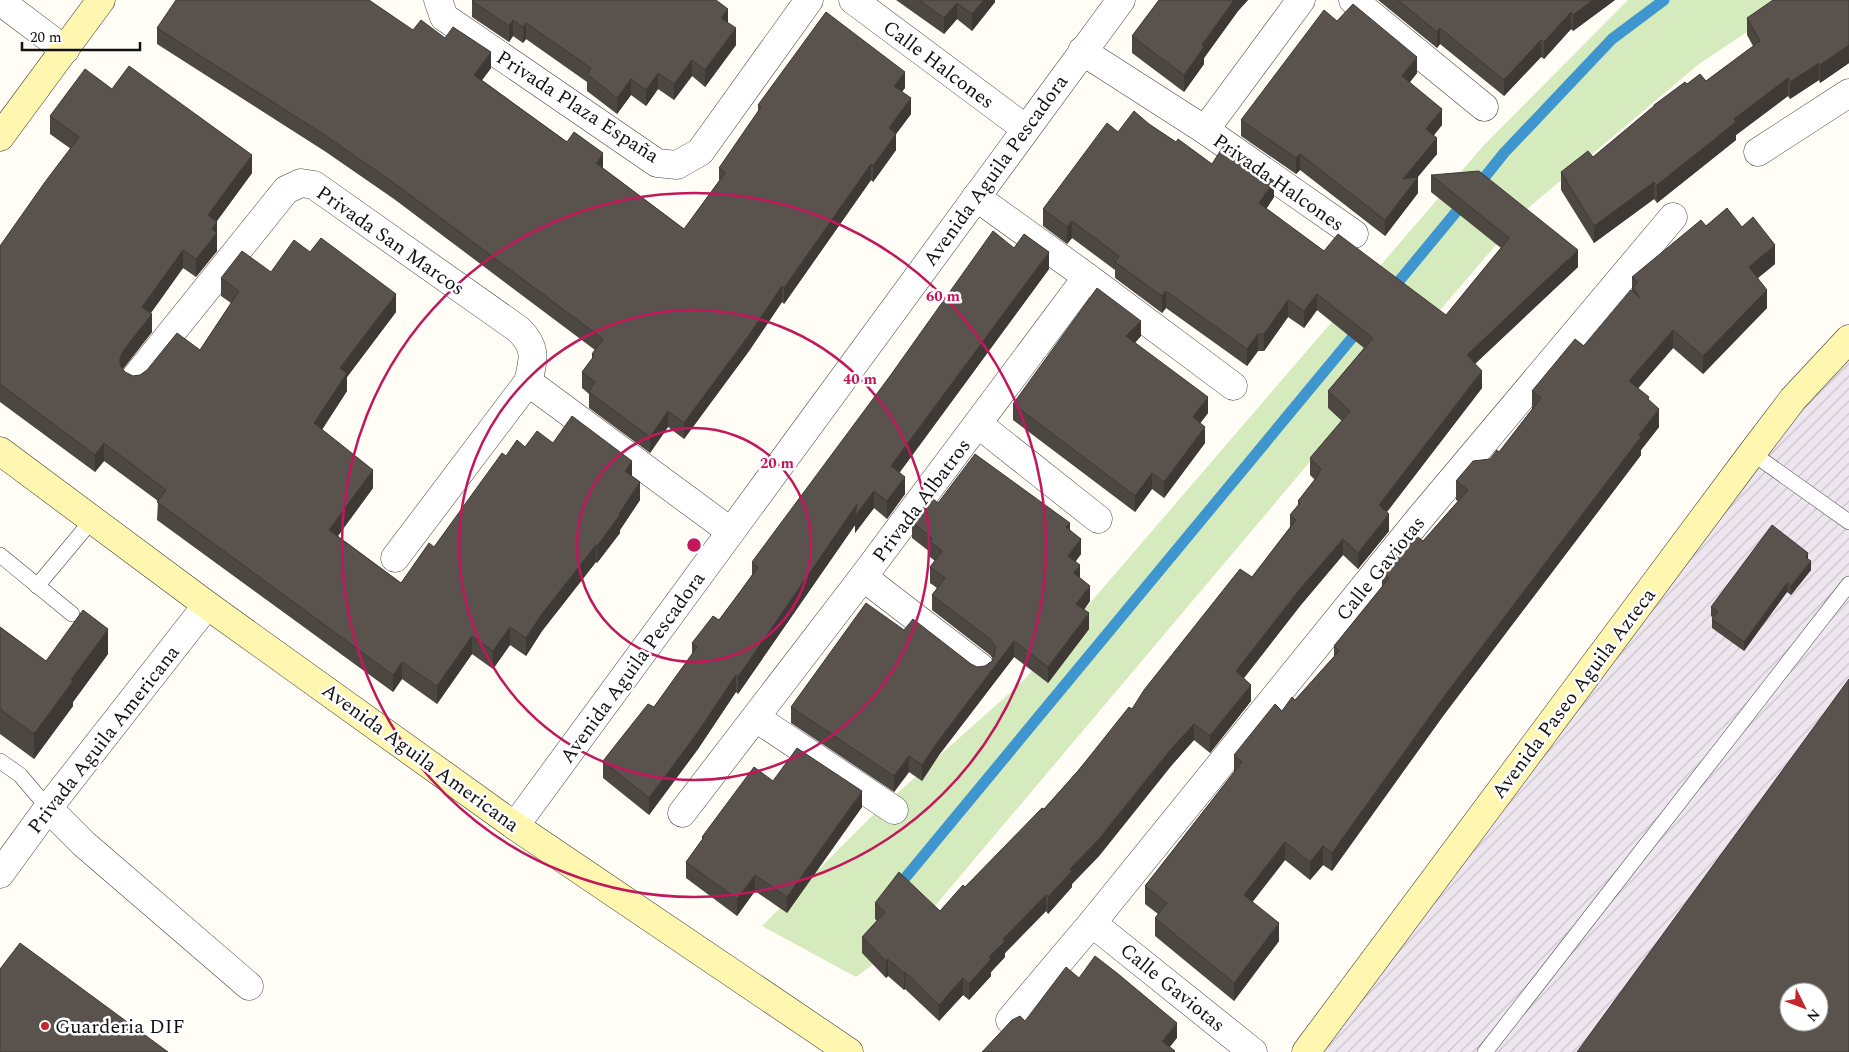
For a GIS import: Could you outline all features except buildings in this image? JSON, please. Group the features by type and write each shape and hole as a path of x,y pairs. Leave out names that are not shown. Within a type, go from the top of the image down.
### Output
{"street":[{"path":"0,137 102,0"},
{"name":"Privada Plaza España","path":"438,0 444,16 657,163 677,164 700,152 809,0"},
{"name":"Calle Halcones","path":"853,0 1026,129"},
{"name":"Avenida Aguila Pescadora","path":"516,826 1121,0"},
{"name":"Privada Halcones","path":"1205,130 1301,0"},
{"path":"1353,0 1484,107"},
{"path":"0,1 65,50"},
{"name":"Privada Halcones","path":"1082,51 1205,130 1354,234"},
{"path":"1758,152 1849,93"},
{"name":"Privada San Marcos","path":"135,378 286,190 301,183 314,185 518,328 529,339 534,361 528,382 395,558"},
{"path":"976,197 1233,386"},
{"name":"Calle Gaviotas","path":"1010,1020 1092,923 1420,518 1673,217"},
{"name":"Privada Albatros","path":"682,813 864,577 1087,277"},
{"name":"Avenida Paseo Aguila Azteca","path":"1306,1052 1793,399 1849,339"},
{"path":"528,382 730,532"},
{"name":"Privada Albatros","path":"978,424 1098,519"},
{"name":"Avenida Aguila Americana","path":"0,451 94,519 207,605 516,826 850,1052"},
{"name":"Privada Albatros","path":"864,577 980,667"},
{"name":"Privada Aguila Americana","path":"0,874 48,808 207,605"},
{"path":"756,718 894,810"},
{"path":"48,808 84,844 249,986"},
{"name":"Calle Gaviotas","path":"1092,923 1253,1052"}],"lane":[{"path":"1752,453 1849,522"},
{"path":"37,586 94,519"},
{"path":"0,555 72,614"},
{"path":"1485,1052 1849,584"},
{"path":"0,761 20,775 48,808"}],"shaded area":[{"path":"1849,348 1849,1052 1309,1052"}],"green space":[{"path":"1628,0 1795,0 1699,64 1527,209 1341,425 907,939 856,977 762,926 874,814 1023,681 1484,145"}],"waterway":[{"path":"1476,188 1504,153 1612,39 1664,0"},
{"path":"1390,292 1466,200"},
{"path":"896,889 1361,327"}],"place":[{"name":"Guarderia DIF","path":"45,1026"}]}
